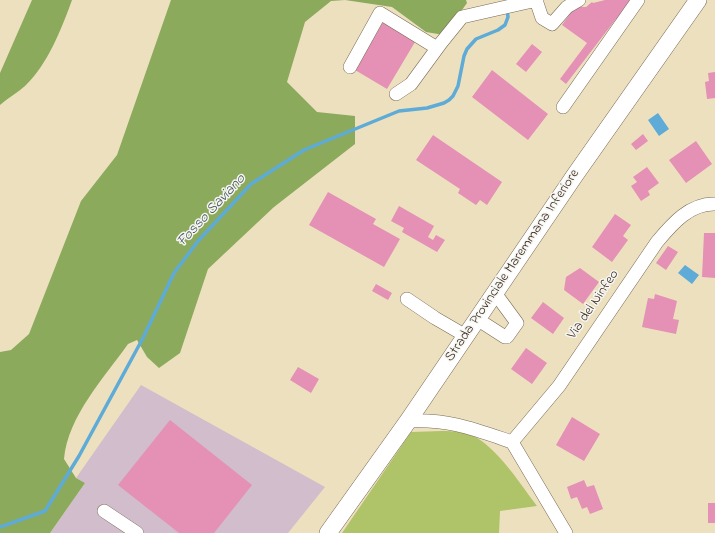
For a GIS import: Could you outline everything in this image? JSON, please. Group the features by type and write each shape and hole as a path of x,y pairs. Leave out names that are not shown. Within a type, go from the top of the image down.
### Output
{"main road":[{"name":"Strada Provinciale Maremmana Inferiore","path":"328,533 408,421 574,175 698,0"}],"street":[{"path":"396,94 411,84 462,17 536,0 542,18 552,24 566,7 579,0"},
{"path":"563,107 638,0"},
{"path":"350,67 380,12 437,48"},
{"name":"Via del Ninfeo","path":"512,442 559,386 657,242 667,230 685,214 696,207 715,204"},
{"path":"477,319 507,338 517,324 495,293"},
{"path":"407,299 435,318 466,336"},
{"path":"408,421 433,420 454,423 512,442 566,533"},
{"path":"104,511 137,533"}],"shaded area":[{"path":"141,385 325,487 288,533 50,533 85,483 76,478"}],"green space":[{"path":"32,0 72,0 53,46 40,68 25,86 0,105 0,73"},
{"path":"171,0 345,0 331,1 305,22 287,82 317,112 355,116 355,144 274,207 208,269 180,353 159,368 147,357 137,340 128,344 88,398 72,428 64,459 76,478 85,483 50,533 0,533 0,352 11,350 29,334 81,201 117,155"},
{"path":"345,0 466,0 467,3 444,35 426,32 392,7"},
{"path":"411,432 458,432 473,436 482,441 500,457 537,506 500,511 499,533 342,533"}],"water":[{"path":"658,113 669,129 659,136 648,120"},
{"path":"685,265 699,275 692,284 678,273"}],"building":[{"path":"605,0 633,0 618,20 616,19 566,84 560,79 587,43 562,25 575,7 586,7 592,2"},
{"path":"383,22 415,42 387,89 355,70"},
{"path":"532,44 542,52 526,72 516,64"},
{"path":"492,70 548,114 528,140 472,97"},
{"path":"715,72 715,98 707,99 705,82 709,81 708,73"},
{"path":"643,134 648,141 636,150 631,144"},
{"path":"433,135 502,182 487,205 480,200 476,205 458,193 460,189 416,160"},
{"path":"696,141 712,164 686,183 669,160"},
{"path":"647,167 659,183 648,191 650,195 641,201 631,186 637,182 633,177"},
{"path":"328,192 376,219 373,224 400,239 384,267 309,225"},
{"path":"399,206 434,226 428,237 433,240 436,235 445,240 437,252 402,232 404,228 391,221"},
{"path":"615,214 631,225 623,236 628,240 612,262 592,247"},
{"path":"704,233 715,233 715,278 702,277"},
{"path":"668,246 678,252 666,270 656,263"},
{"path":"580,268 599,282 583,304 564,290 566,277"},
{"path":"376,284 392,293 388,300 372,291"},
{"path":"655,294 677,301 673,319 679,320 676,334 642,327 648,298 654,299"},
{"path":"543,302 564,318 553,334 531,318"},
{"path":"526,348 547,363 532,384 511,369"},
{"path":"298,367 319,379 311,393 290,380"},
{"path":"572,417 600,434 584,461 556,445"},
{"path":"170,420 252,485 214,533 179,533 118,485"},
{"path":"584,480 587,487 594,485 603,509 590,514 587,507 582,509 577,497 571,499 567,487"},
{"path":"708,503 715,503 715,523 708,523"}],"waterway":[{"name":"Fosso Saviano","path":"0,527 45,511 79,456 143,338 174,273 198,241 251,184 304,150 399,111 427,108 449,100 453,96 458,86 464,56 467,49 476,39 498,30 505,25 508,17 507,10"}]}
